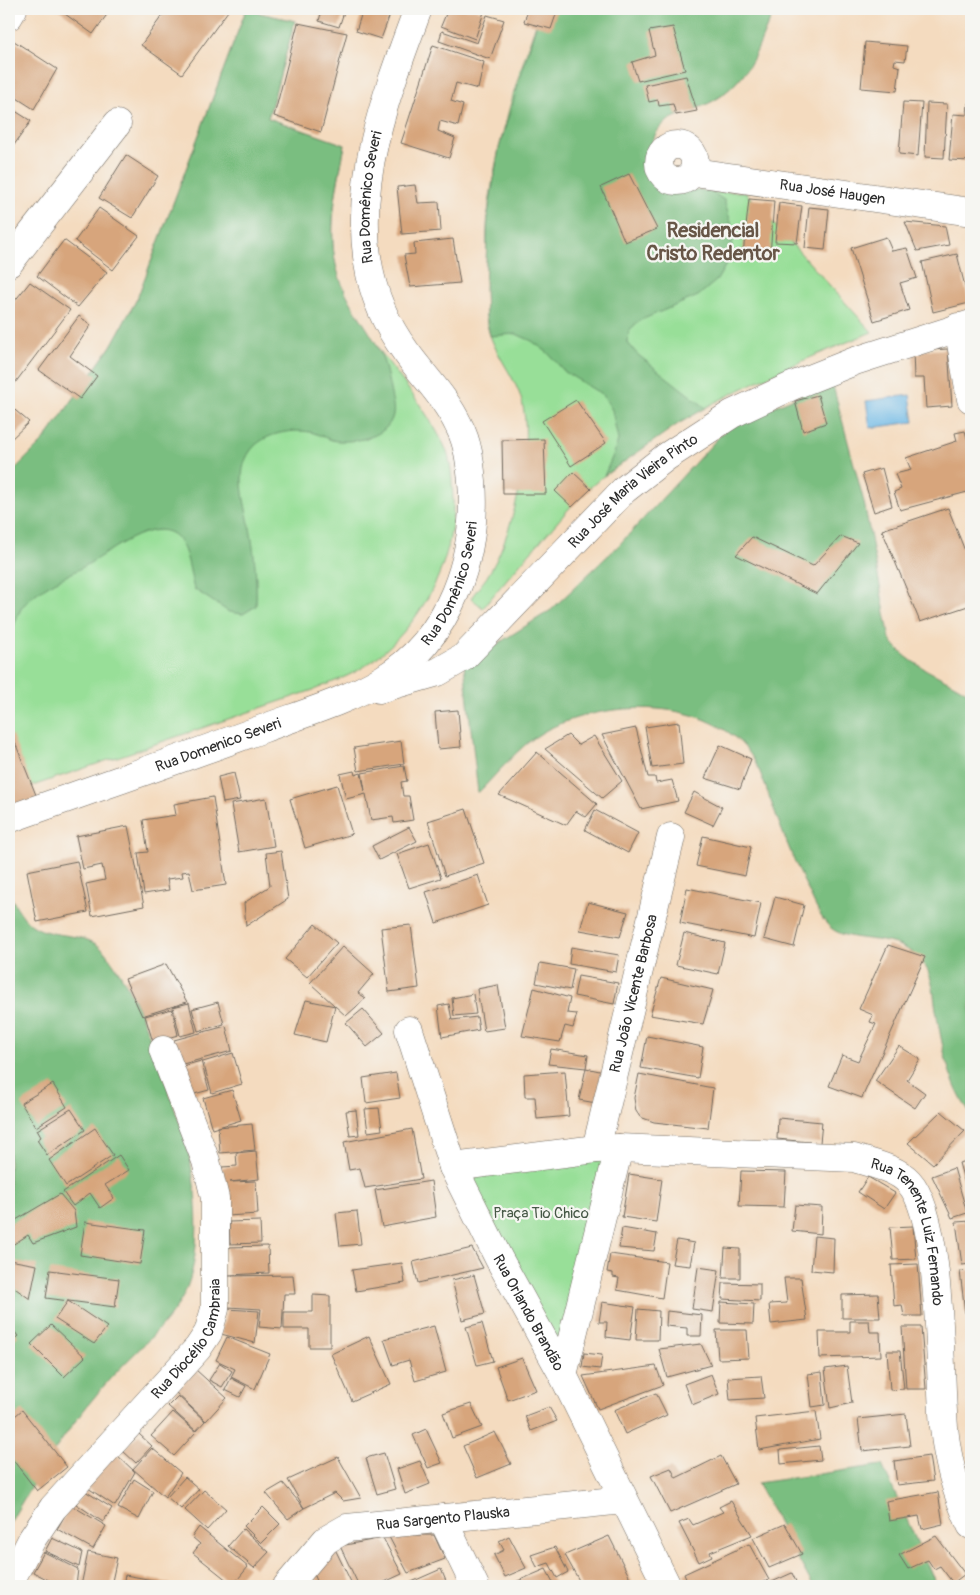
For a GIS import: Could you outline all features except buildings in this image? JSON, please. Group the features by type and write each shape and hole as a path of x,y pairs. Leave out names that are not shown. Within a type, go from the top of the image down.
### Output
{"street":[{"path":"9,16 13,9"},
{"name":"Rua Domênico Severi","path":"418,9 385,103 369,162 365,200 365,242 372,283 385,316 406,351 455,418 465,439 473,500 470,547 460,582 440,621 419,650"},
{"path":"9,263 117,124"},
{"name":"Rua José Haugen","path":"694,172 971,212"},
{"path":"965,326 971,399"},
{"name":"Rua José Maria Vieira Pinto","path":"328,704 438,672 464,658 624,490 666,457 732,414 792,386 855,361 965,326"},
{"path":"440,621 438,635 445,645 458,646 483,638"},
{"name":"Rua Domenico Severi","path":"9,819 328,704 381,680 419,650"},
{"name":"Rua João Vicente Barbosa","path":"563,1375 670,837"},
{"name":"Rua Orlando Brandão","path":"409,1030 453,1167 499,1259 563,1375 667,1586"},
{"name":"Rua Diocélio Cambraia","path":"9,1584 42,1522 64,1495 198,1348 212,1321 216,1296 215,1198 206,1161 163,1050"},
{"path":"453,1167 607,1148"},
{"name":"Rua Tenente Luiz Fernando","path":"607,1148 854,1158 887,1168 909,1182 920,1201 932,1240 944,1429 952,1470 971,1525"},
{"name":"Rua Sargento Plauska","path":"287,1586 326,1540 347,1528 624,1500"},
{"path":"442,1518 476,1586"}],"green space":[{"path":"541,9 776,9 743,72 726,92 713,101 671,117 659,127 651,146 649,168 655,180 666,187 681,191 745,192 872,332 758,381 683,420 648,442 579,498 483,608 471,598 489,574 500,553 515,509 524,459 525,435 524,414 520,395 495,347 486,316 488,213 502,135"},
{"path":"541,9 776,9 748,69 719,97 666,122 655,136 648,159 650,176 662,187 675,190 708,191 724,200 733,229 731,256 717,280 698,296 641,320 629,330 628,343 637,354 706,408 678,424 604,476 618,440 612,410 603,395 565,372 548,353 532,341 516,334 490,336 486,317 485,289 488,214 499,148"},
{"path":"246,10 295,21 268,118 345,145 336,194 333,226 333,243 338,275 359,319 432,424 447,451 453,501 452,526 447,551 439,575 428,598 413,620 378,657 357,671 316,689 9,794 9,475 45,439 111,346 137,299"},
{"path":"246,10 295,21 268,118 345,145 334,210 333,243 335,260 346,294 382,355 393,402 393,415 390,422 379,433 363,439 335,441 310,432 295,431 270,436 256,444 251,450 243,469 242,480 244,502 254,552 256,606 243,614 229,612 194,589 187,557 180,542 169,532 159,530 148,532 125,542 36,594 21,609 9,637 9,475 45,439 111,346 137,299"},
{"path":"832,382 864,502 890,639 898,649 917,664 971,695 971,1115 957,1090 948,1065 941,1038 931,981 925,966 914,954 901,946 847,935 835,931 826,923 816,908 794,860 754,760 736,738 713,723 686,713 656,709 625,709 595,713 567,721 534,738 509,760 478,793 464,665 551,610 619,545 730,425"},
{"path":"9,894 22,915 40,930 88,940 97,944 104,951 126,984 151,1041 185,1140 194,1184 197,1227 196,1249 192,1270 187,1289 178,1305 161,1327 111,1377 76,1420 41,1471 9,1525"},
{"name":"Praça Tio Chico","path":"606,1156 559,1353 466,1173"},
{"path":"882,1465 937,1586 813,1586 757,1483"}],"water":[{"path":"910,395 914,422 870,428 866,401"}],"district":[{"name":"Residencial Cristo Redentor","path":"713,242"}]}
